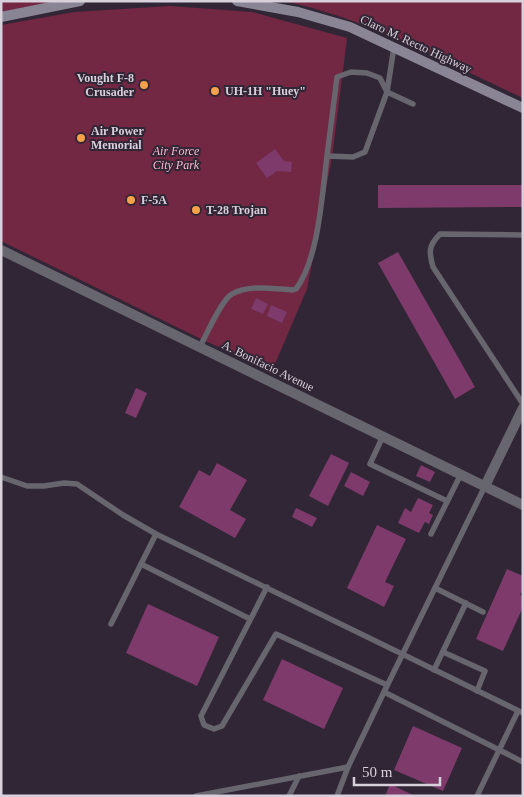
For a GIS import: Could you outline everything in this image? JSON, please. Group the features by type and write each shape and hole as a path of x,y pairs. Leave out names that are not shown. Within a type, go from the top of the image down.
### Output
{"main road":[{"path":"1,17 80,1"},
{"name":"Claro M. Recto Highway","path":"237,1 276,7 350,27 523,108"}],"street":[{"name":"A. Bonifacio Avenue","path":"1,250 523,505"},
{"path":"485,486 523,406"}],"lane":[{"path":"327,156 353,157 366,152 387,92 394,47"},
{"path":"200,347 230,294 243,289 296,289 303,279 309,266 317,229 337,77 351,72 367,73 380,78 387,92 413,104"},
{"path":"523,235 440,234 432,242 430,255 433,268 523,406"},
{"path":"383,436 370,464 447,501"},
{"path":"1,470 8,480"},
{"path":"431,534 460,474"},
{"path":"1,477 27,486 64,483 77,484 123,516 156,534 520,712 499,749 477,796"},
{"path":"337,796 348,767 387,685 485,486"},
{"path":"111,624 156,534"},
{"path":"141,564 250,619"},
{"path":"267,587 201,716 204,725 214,728 222,726 276,634 387,685"},
{"path":"436,588 483,612"},
{"path":"434,670 466,603"},
{"path":"444,652 485,671 477,691"},
{"path":"384,692 523,762"},
{"path":"196,796 348,767"},
{"path":"289,796 299,776"}],"green space":[{"path":"1,1 57,1 1,12"},
{"path":"283,1 523,1 523,98 405,42 345,18"},
{"name":"Air Force City Park","path":"170,6 252,12 347,38 332,157 307,289 272,371 203,340 1,241 1,25 74,12"}],"building":[{"path":"275,149 284,161 292,162 291,172 277,171 267,178 256,163"},
{"path":"378,185 523,185 523,207 378,208"},
{"path":"398,252 475,387 455,399 378,263"},
{"path":"256,298 268,304 263,314 251,309"},
{"path":"271,305 287,312 282,323 267,316"},
{"path":"136,388 147,393 136,418 125,413"},
{"path":"331,454 349,463 328,506 309,496"},
{"path":"217,463 247,480 230,510 246,519 235,538 179,507 199,470 210,476"},
{"path":"421,465 435,472 430,482 416,476"},
{"path":"351,472 370,482 363,496 344,486"},
{"path":"418,498 433,505 429,513 433,515 429,524 425,522 419,533 398,523 405,508 411,512"},
{"path":"296,508 317,518 312,527 292,517"},
{"path":"377,525 406,539 385,582 394,586 384,607 347,588"},
{"path":"507,569 523,576 523,589 520,595 523,596 523,607 503,651 476,639"},
{"path":"148,604 219,637 197,686 126,653"},
{"path":"282,659 343,688 324,729 263,700"},
{"path":"413,726 462,748 443,791 394,770"},
{"path":"390,784 415,796 385,796"}],"place":[{"name":"Vought F-8 Crusader","path":"144,85"},
{"name":"UH-1H \"Huey\"","path":"215,91"},
{"name":"Air Power Memorial","path":"81,138"},
{"name":"F-5A","path":"131,200"},
{"name":"T-28 Trojan","path":"196,210"}]}
